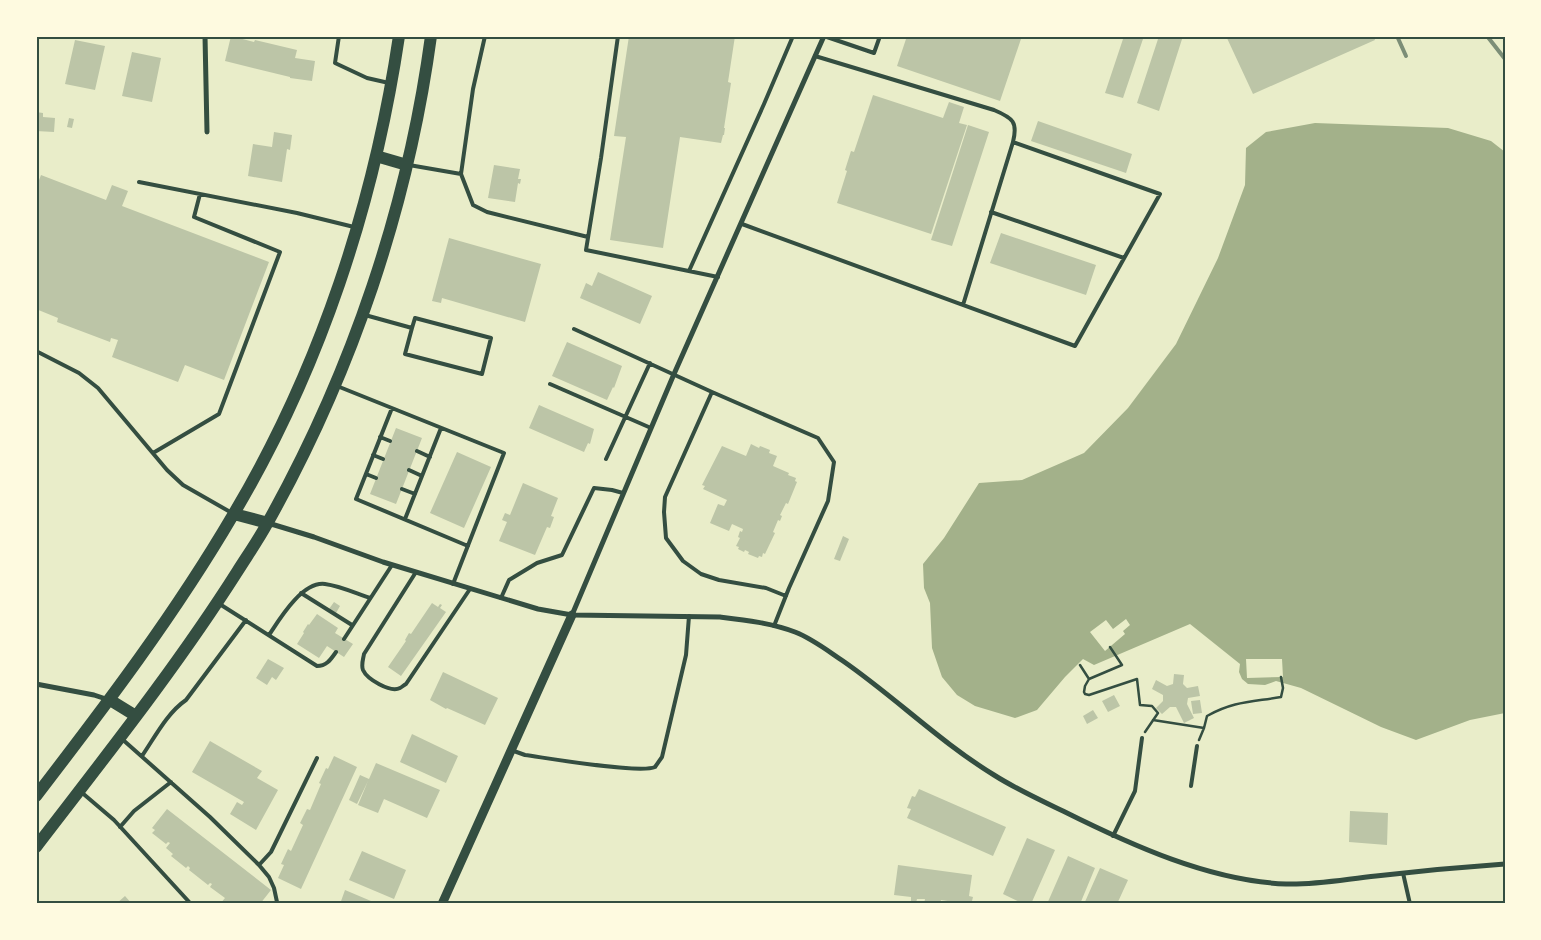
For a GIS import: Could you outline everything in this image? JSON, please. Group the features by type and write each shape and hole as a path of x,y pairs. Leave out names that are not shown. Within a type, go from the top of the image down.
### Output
{"main road":[{"path":"36,796 110,700 188,588 234,514 269,451 322,335 357,227 386,114 399,36"},
{"path":"36,848 178,661 218,602 268,523 307,448 356,336 394,216 418,117 431,36"},
{"path":"376,156 407,164"},
{"path":"234,514 268,523"},
{"path":"110,700 136,716"}],"street":[{"path":"205,36 206,132"},
{"path":"442,904 572,615 674,374 824,36"},
{"path":"268,523 392,565 538,609 572,615 689,616 744,620 795,632 819,645 857,671 942,740 994,775 1113,836 1216,874 1261,882 1312,884 1403,873 1505,864"},
{"path":"36,684 94,695 110,700"}],"lane":[{"path":"339,36 335,63 367,78 391,83"},
{"path":"484,36 473,89 461,174 473,204 487,212 588,237"},
{"path":"618,36 586,250 718,277"},
{"path":"689,271 793,36"},
{"path":"824,36 874,53 880,36"},
{"path":"815,56 994,110 1008,116 1014,122 1016,131 1013,142 963,305"},
{"path":"742,224 1075,346 1160,194 1013,142"},
{"path":"407,164 461,174"},
{"path":"139,182 297,213 357,227"},
{"path":"153,453 219,414 280,252 194,217 200,194"},
{"path":"992,212 1124,258"},
{"path":"363,315 412,328"},
{"path":"415,318 491,338 482,374 405,354 412,328 415,318"},
{"path":"574,329 818,438 834,462 828,501 774,626"},
{"path":"36,350 79,373 98,388 167,470 183,485 234,514"},
{"path":"606,459 650,363"},
{"path":"550,384 651,428"},
{"path":"335,385 504,453 453,584"},
{"path":"712,392 665,497 666,538 683,561 701,574 719,580 766,588 786,596"},
{"path":"392,408 356,499 468,546"},
{"path":"405,520 441,428"},
{"path":"380,437 390,441"},
{"path":"417,451 430,456"},
{"path":"373,455 383,459"},
{"path":"409,470 422,476"},
{"path":"366,474 376,478"},
{"path":"501,598 509,580 537,563 562,555 594,488 623,493"},
{"path":"402,489 415,494"},
{"path":"344,639 392,565"},
{"path":"416,572 364,654 362,664 364,672 377,684 392,689 400,689 406,684 470,589"},
{"path":"269,635 287,607 301,593 323,583 370,598"},
{"path":"301,593 352,626"},
{"path":"218,602 317,666 323,666 336,652"},
{"path":"511,750 525,755 627,768 645,770 655,767 662,756 686,655 689,616"},
{"path":"142,756 168,718 178,705 186,700 246,620"},
{"path":"120,737 210,817 260,865 274,888 276,904"},
{"path":"1113,836 1135,791 1142,738"},
{"path":"1191,786 1197,746"},
{"path":"260,865 271,852 317,758"},
{"path":"120,827 134,811 171,782"},
{"path":"79,790 120,827 191,904"},
{"path":"1403,873 1410,904"}],"path":[{"path":"1110,647 1122,665 1089,679 1084,692 1089,695 1137,679 1140,705 1152,706 1158,713 1142,738"},
{"path":"1080,665 1089,679"},
{"path":"1197,746 1207,716 1221,708 1244,702 1282,697 1282,677"},
{"path":"1152,720 1204,728"}],"shaded area":[{"path":"1315,123 1448,128 1491,141 1505,152 1505,713 1470,720 1416,740 1381,727 1301,688 1276,681 1265,685 1248,684 1242,679 1239,672 1240,664 1190,624 1094,665 1083,659 1037,710 1015,718 975,706 957,695 942,677 932,648 930,603 924,588 923,564 944,538 979,483 1022,480 1084,453 1128,408 1176,344 1218,258 1245,185 1246,148 1266,132"}],"pier":[{"path":"1126,619 1130,625 1123,631 1125,634 1105,651 1090,632 1106,620 1113,629"},
{"path":"1246,659 1282,659 1283,677 1247,678"}],"building":[{"path":"231,36 297,50 295,58 315,61 312,81 290,78 225,61"},
{"path":"629,36 735,36 728,82 731,83 724,135 721,143 680,137 663,248 610,240 626,137 614,136"},
{"path":"907,36 1022,36 1000,101 897,66"},
{"path":"1124,36 1144,36 1123,98 1105,93"},
{"path":"1159,36 1183,36 1159,111 1137,103"},
{"path":"1226,36 1374,36 1375,40 1253,94"},
{"path":"75,40 105,46 95,90 65,84"},
{"path":"132,52 161,58 152,102 122,96"},
{"path":"873,95 943,118 949,102 964,107 959,123 967,125 931,234 837,203 851,151 854,152"},
{"path":"36,112 43,113 43,117 55,118 54,132 36,131"},
{"path":"69,118 74,119 72,128 67,127"},
{"path":"1038,121 1132,154 1126,173 1031,141"},
{"path":"968,125 989,132 952,246 931,240"},
{"path":"274,132 292,135 290,150 287,149 282,182 248,176 253,144 272,147"},
{"path":"494,165 520,169 518,179 521,179 520,184 518,183 515,202 488,198"},
{"path":"41,175 106,200 112,185 128,191 122,206 269,262 224,380 185,365 178,382 112,357 118,340 111,338 110,342 57,322 58,318 36,309 36,188"},
{"path":"1001,233 1096,265 1086,295 990,263"},
{"path":"449,238 541,264 525,322 442,298 441,303 432,301"},
{"path":"598,272 652,296 640,324 580,298 586,283 592,286"},
{"path":"567,342 622,366 614,388 607,400 552,376"},
{"path":"539,405 594,429 590,444 588,443 584,452 529,428"},
{"path":"396,428 422,438 396,504 370,494"},
{"path":"751,444 770,450 769,453 777,456 773,466 789,473 788,475 796,478 795,481 797,482 788,504 786,503 780,515 782,516 780,521 778,520 773,532 775,533 765,554 763,553 762,557 759,556 758,558 748,554 749,552 745,550 744,552 738,549 739,547 736,546 740,538 738,537 740,531 742,532 743,529 732,524 729,531 710,523 718,504 724,506 727,500 703,489 705,486 702,485 722,446 746,456"},
{"path":"457,452 491,467 464,528 430,513"},
{"path":"523,483 558,498 551,516 554,517 550,528 547,527 535,555 499,541 507,522 502,520 505,513 510,515"},
{"path":"843,536 849,539 840,561 834,559"},
{"path":"334,602 340,606 336,613 329,609"},
{"path":"432,603 438,607 440,604 442,605 440,608 446,612 401,676 388,667 406,641 409,633 411,634"},
{"path":"317,614 338,628 335,633 353,644 344,657 327,646 319,658 297,644 308,624"},
{"path":"268,659 284,668 276,680 272,677 267,685 256,678"},
{"path":"443,672 498,698 485,725 446,709 430,700"},
{"path":"1174,674 1184,675 1183,684 1187,688 1198,686 1200,696 1188,698 1187,704 1194,718 1184,723 1176,707 1170,707 1162,714 1156,708 1163,701 1163,695 1152,689 1156,680 1167,686 1173,684"},
{"path":"1114,695 1120,706 1108,712 1102,701"},
{"path":"1200,700 1202,713 1193,714 1191,701"},
{"path":"1093,710 1098,718 1087,724 1083,716"},
{"path":"412,734 458,756 446,783 400,762"},
{"path":"210,741 262,771 257,778 278,790 256,830 230,814 237,802 242,805 244,802 192,772"},
{"path":"334,756 357,767 301,889 278,878 284,865 281,864 288,849 291,851 303,825 300,823 307,809 310,810 321,784 319,783"},
{"path":"376,763 440,790 427,818 384,799 378,813 358,805 368,781 357,804 349,800 360,775 369,779"},
{"path":"919,789 1006,827 993,856 907,818 911,809 907,808 912,796 915,797"},
{"path":"167,809 271,890 260,904 220,904 225,898 210,887 212,884 208,885 189,870 188,866 186,868 171,856 173,854 166,848 170,843 166,844 152,833 155,830 152,828"},
{"path":"1350,811 1388,813 1387,845 1349,842"},
{"path":"1027,838 1055,850 1031,904 1024,904 1003,894"},
{"path":"362,851 406,870 394,899 349,880"},
{"path":"1068,856 1095,868 1080,904 1047,904"},
{"path":"898,865 972,875 969,896 973,897 972,901 968,901 967,904 941,900 940,904 924,904 925,899 917,899 916,903 911,902 911,897 894,895"},
{"path":"1100,868 1128,880 1117,904 1084,904"},
{"path":"345,890 371,901 369,904 340,904"},
{"path":"125,896 132,904 116,904"}],"railway":[{"path":"1397,36 1406,56"},
{"path":"1487,36 1505,59"}]}
